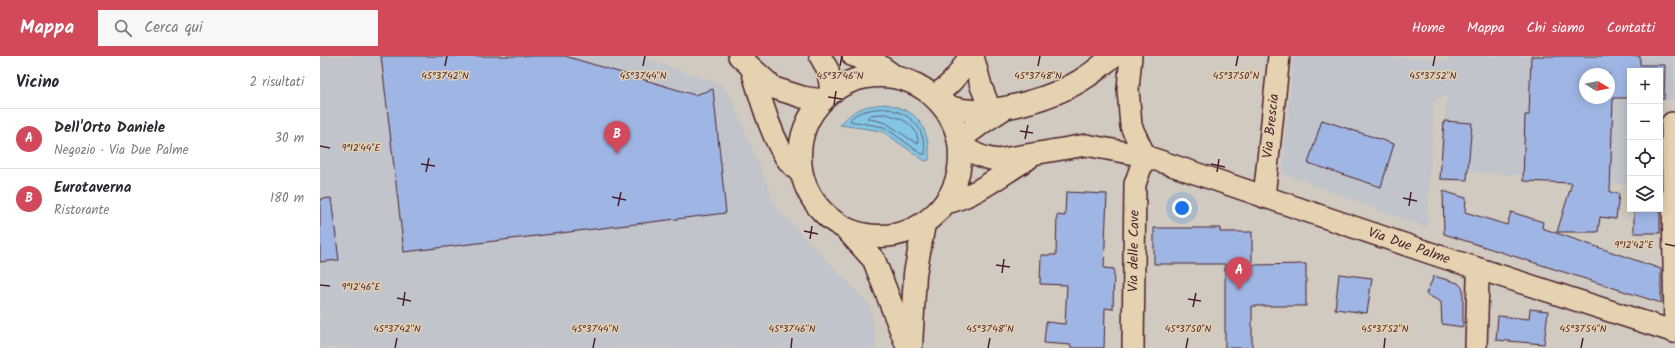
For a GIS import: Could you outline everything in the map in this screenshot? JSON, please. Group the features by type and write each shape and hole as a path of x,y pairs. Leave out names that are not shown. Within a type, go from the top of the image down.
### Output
{"street":[{"path":"820,56 828,70 827,96"},
{"path":"853,56 878,64 896,76"},
{"path":"938,100 944,90 952,83 969,56"},
{"path":"973,56 981,86 999,108"},
{"path":"910,348 874,260 847,230 826,216 815,203 805,185 802,175 800,150 802,136 810,117 827,96 842,85 858,78 874,75 896,76 909,80 938,100 957,109 972,110 999,108 1035,100 1070,86 1087,77 1113,56"},
{"path":"1131,56 1128,89 1131,126 1145,156"},
{"name":"Via Brescia","path":"1264,197 1279,56"},
{"path":"746,63 774,88 802,97 827,96"},
{"path":"746,63 779,143 788,161 802,175"},
{"path":"847,230 871,236 893,236 909,232 924,224 946,203 954,189 961,164 960,142 950,114 938,100"},
{"path":"960,142 999,108"},
{"name":"Via Due Palme","path":"960,142 972,153 983,158 997,160 1086,145 1145,156 1479,269 1675,332 1672,123"},
{"name":"Via Due Palme","path":"946,203 969,195 1039,152"},
{"name":"Via delle Cave","path":"1133,348 1135,184 1145,156"},
{"path":"910,348 915,274 924,224"},
{"path":"1476,348 1479,269"}],"shaded area":[{"path":"320,56 638,56 722,85 731,98 777,209 870,305 877,348 320,348"},
{"path":"1294,56 1378,56 1448,61 1449,56 1675,56 1675,100 1663,100 1663,68 1627,68 1627,184 1441,169 1447,95 1434,100 1427,228 1282,173"}],"water":[{"path":"887,104 912,114 921,124 927,138 929,160 925,161 882,131 840,125 851,114 861,108"}],"building":[{"path":"381,56 565,56 695,95 713,89 726,213 404,252"},
{"path":"1531,56 1640,56 1640,65 1665,65 1664,99 1663,68 1627,68 1627,98 1615,98 1615,68 1579,68 1579,104 1613,104 1610,192 1619,194 1616,219 1600,217 1598,232 1557,232 1572,183 1523,181 1525,115 1529,115"},
{"path":"1322,120 1394,144 1381,187 1308,163"},
{"path":"1444,121 1472,123 1467,180 1440,179"},
{"path":"1443,191 1466,198 1465,212 1507,225 1511,212 1543,222 1542,228 1661,269 1661,303 1444,234"},
{"path":"1066,192 1107,194 1104,268 1114,269 1113,309 1105,308 1104,348 1071,348 1071,345 1044,343 1046,322 1065,324 1067,285 1040,284 1041,255 1056,255 1057,215 1065,216"},
{"path":"331,198 339,260 320,262 320,199"},
{"path":"1634,212 1660,212 1660,233 1634,233"},
{"path":"1154,228 1220,228 1220,232 1252,232 1252,265 1306,264 1306,306 1252,306 1252,348 1225,348 1225,264 1154,264"},
{"path":"1339,274 1372,278 1367,313 1335,309"},
{"path":"1434,276 1458,283 1463,289 1463,327 1442,324 1441,302 1426,294"},
{"path":"1530,309 1548,311 1544,344 1496,340 1498,316 1529,319"}],"place":[{"name":"Eurotaverna","path":"617,154"},
{"name":"Dell'Orto Daniele","path":"1239,290"}]}
